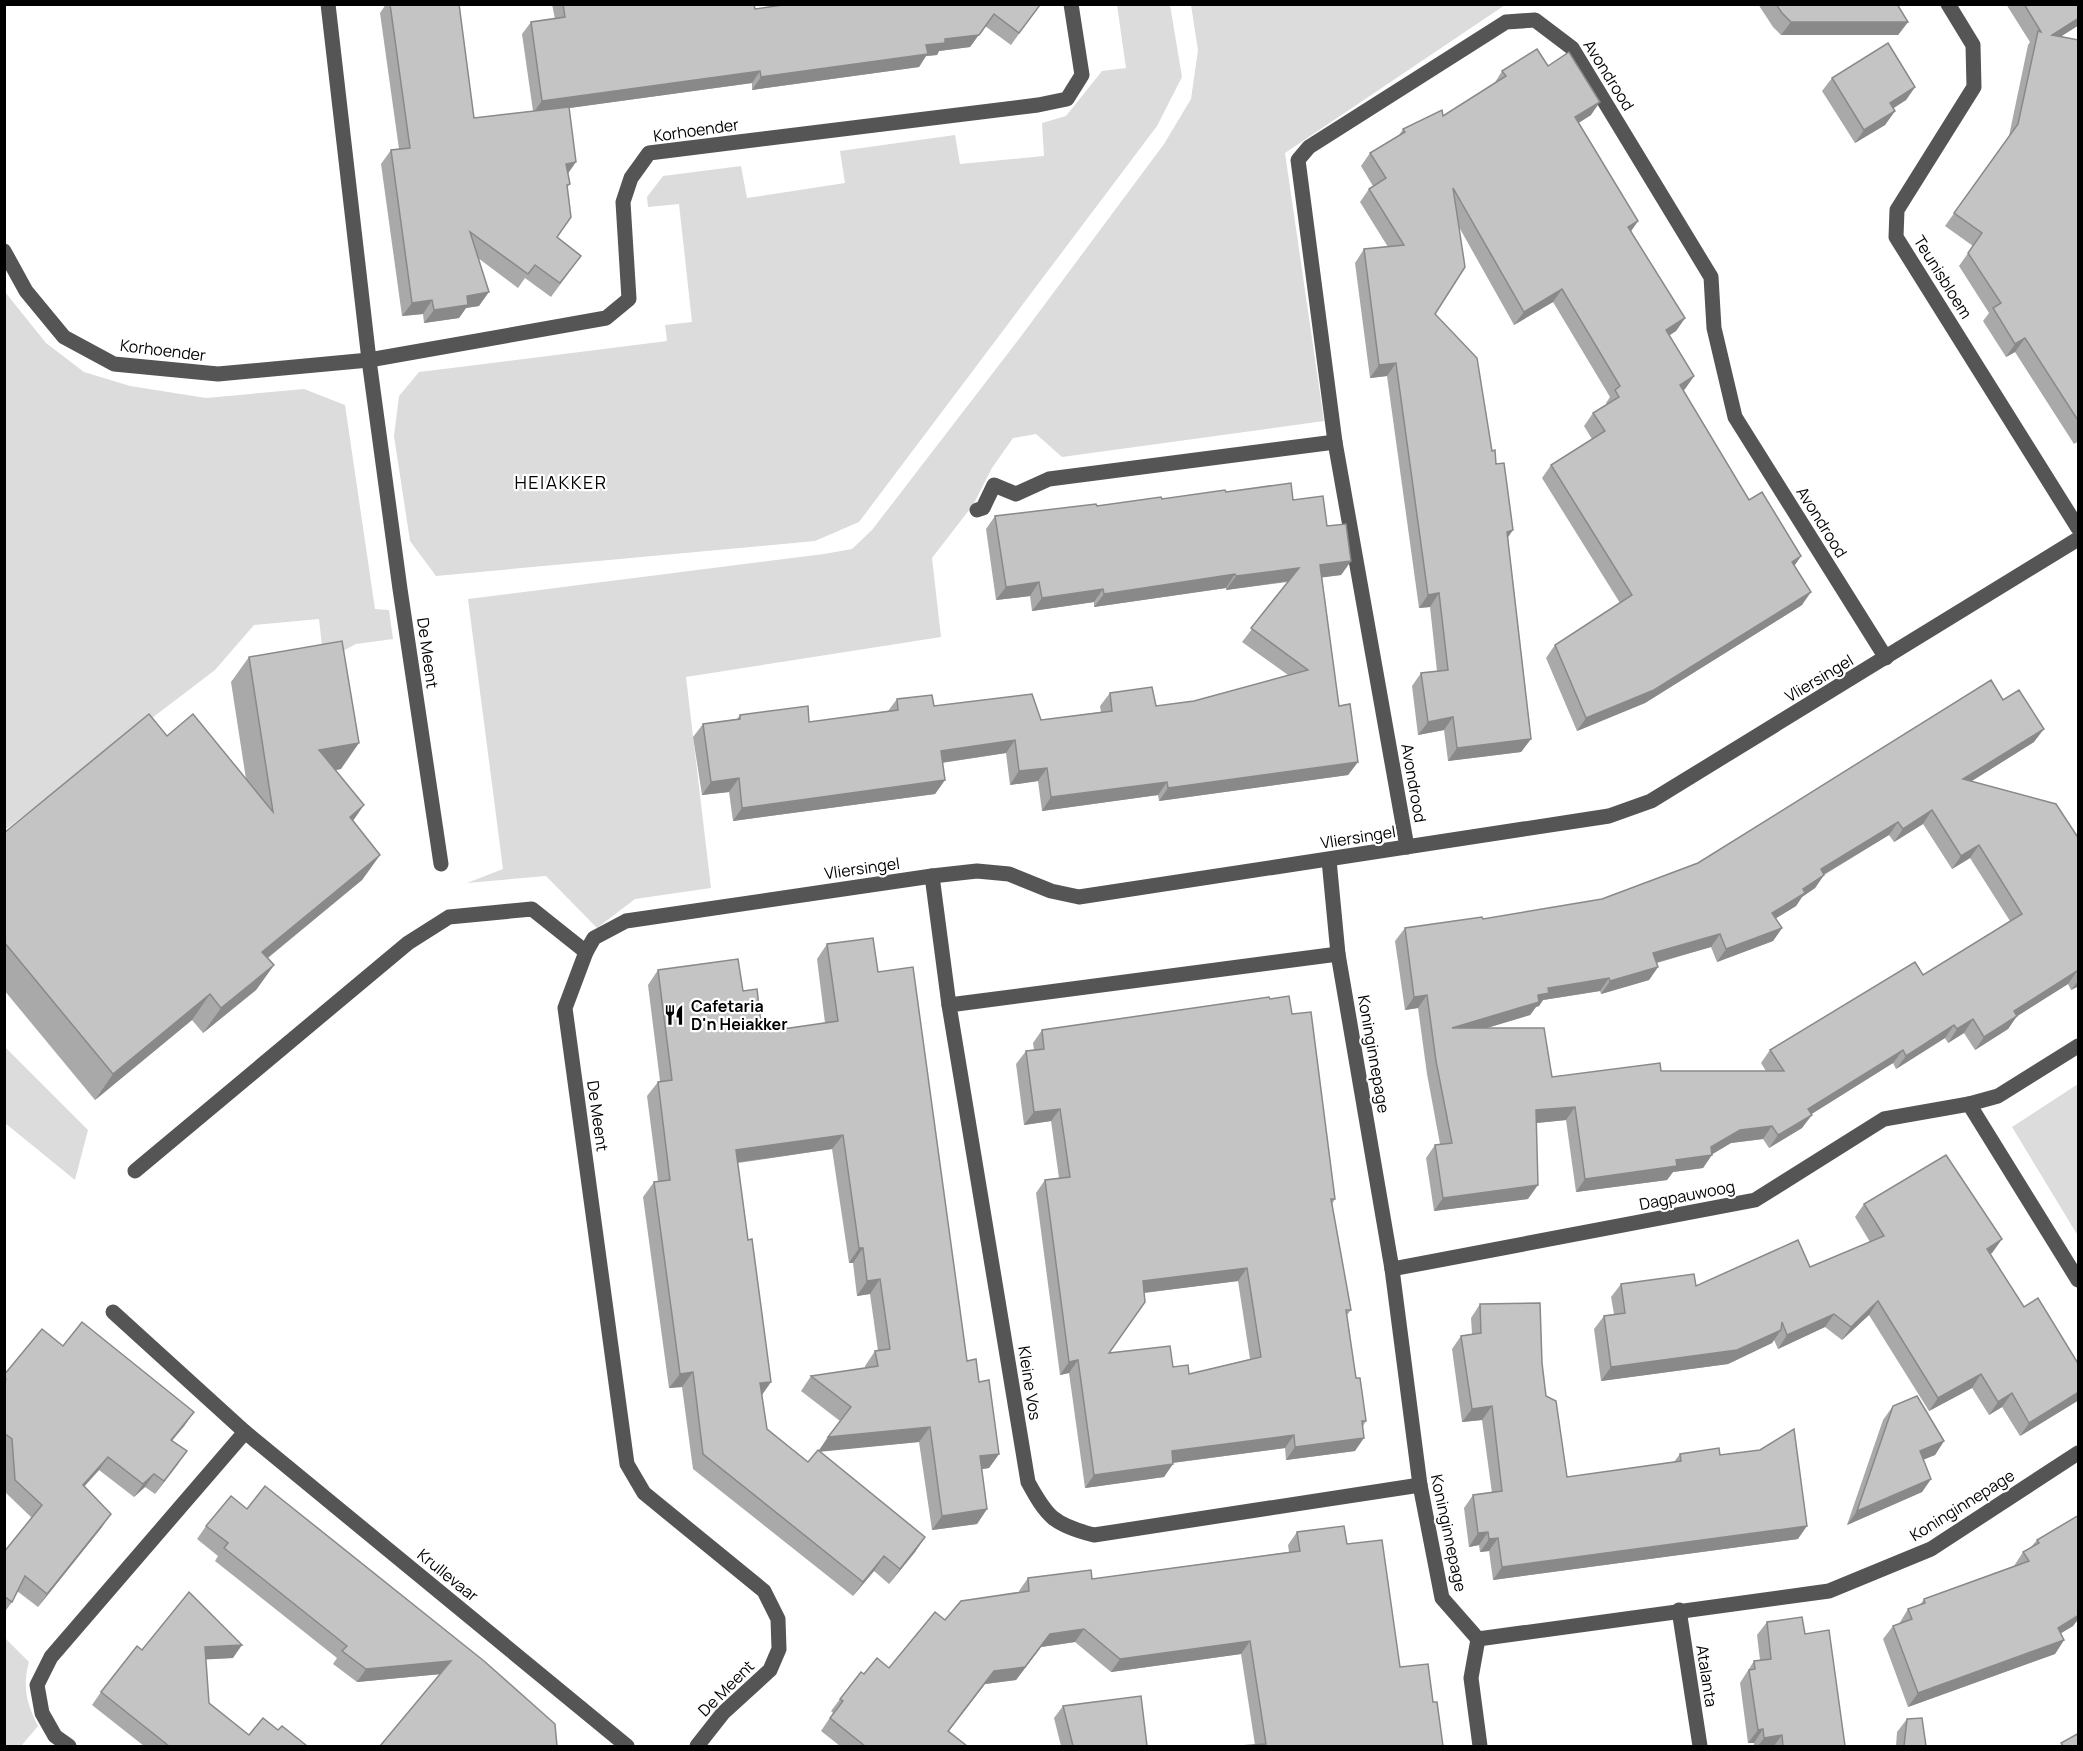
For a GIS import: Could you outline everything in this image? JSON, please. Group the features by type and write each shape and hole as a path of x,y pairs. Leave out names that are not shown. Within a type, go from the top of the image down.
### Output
{"street":[{"path":"328,4 369,360"},
{"name":"Korhoender","path":"4,251 26,291 64,337 114,364 218,374 369,360 606,318 629,299 623,202 631,178 649,153 1038,105 1067,99 1082,75 1071,4"},
{"name":"Teunisbloem","path":"1948,4 1973,45 1974,87 1897,210 1896,237 2079,528"},
{"name":"Avondrood","path":"1407,847 1335,442 1298,160 1317,142 1506,22 1535,20 1572,48 1711,277 1714,328 1735,417 1886,658"},
{"name":"De Meent","path":"369,360 441,864"},
{"path":"977,510 983,508 994,485 1016,494 1049,479 1335,442"},
{"name":"Vliersingel","path":"586,952 594,938 626,921 977,870 1010,874 1051,891 1079,897 1610,816 1651,801 2079,539"},
{"name":"Koninginnepage","path":"1329,860 1338,954 1392,1269 1420,1485 1442,1598 1478,1639 1829,1591 1931,1549 2079,1453"},
{"name":"Kleine Vos","path":"932,876 949,1005 1028,1482 1043,1509 1067,1528 1094,1535 1420,1485"},
{"path":"135,1171 408,943 449,917 532,909 586,952"},
{"name":"De Meent","path":"586,952 565,1008 627,1464 644,1493 764,1591 778,1619 779,1649 770,1670 723,1713 697,1746"},
{"path":"949,1005 1338,954"},
{"name":"Dagpauwoog","path":"1392,1269 1755,1200 1884,1119 1968,1104 1998,1096 2079,1046"},
{"path":"1968,1104 2079,1280"},
{"name":"Krullevaar","path":"113,1312 245,1432 627,1746"},
{"path":"69,1746 56,1736 42,1713 37,1685 51,1657 245,1432"},
{"name":"Atalanta","path":"1679,1610 1700,1746"},
{"path":"1478,1639 1471,1678 1480,1746"}],"shaded area":[{"path":"1117,5 1170,5 1182,77 1157,126 859,522 815,541 436,576 410,541 394,436 399,396 419,372 667,341 665,325 692,322 679,204 648,207 647,197 663,176 741,166 747,198 845,183 840,151 955,135 960,164 1044,156 1042,123 1066,116 1102,71 1126,68"},
{"path":"1191,5 1505,5 1285,153 1324,421 1062,457 1036,434 1013,438 992,468 973,505 932,558 941,637 686,677 711,888 635,899 597,928 546,876 467,883 503,869 468,599 852,549 872,530 1019,339 1164,144 1191,99 1198,50"},
{"path":"5,292 46,343 84,372 130,386 206,398 304,389 345,405 375,609 389,610 393,639 356,644 341,652 323,655 319,619 254,625 215,670 5,830"},
{"path":"5,1047 88,1130 75,1180 5,1123"},
{"path":"2078,1084 2078,1236 2012,1127"},
{"path":"5,1638 29,1662 26,1679 27,1695 38,1726 21,1746 5,1746"}],"building":[{"path":"390,4 459,4 474,118 569,107 576,162 566,164 570,184 567,185 571,217 557,237 581,256 560,283 535,265 528,274 470,232 489,292 467,296 468,305 434,310 432,300 412,303 391,150 410,148"},
{"path":"563,4 754,4 755,9 789,4 1040,5 1019,33 994,14 979,35 945,39 945,43 926,45 928,54 761,77 760,71 542,101 531,22 565,17"},
{"path":"1776,4 1897,4 1908,22 1791,22"},
{"path":"2024,4 2079,4 2079,18 2052,35 2079,40 2079,422 2025,338 2015,344 1993,308 2001,303 1968,253 1982,233 1954,213 2018,124 2038,31 2041,32"},
{"path":"1888,43 1915,87 1890,103 1895,111 1864,130 1832,78"},
{"path":"1537,49 1548,66 1569,52 1600,102 1575,117 1638,221 1628,227 1685,318 1666,330 1694,376 1680,385 1749,500 1762,492 1801,556 1792,562 1811,592 1654,690 1586,718 1555,645 1632,595 1551,465 1605,431 1593,413 1619,397 1615,390 1620,386 1562,289 1524,312 1453,188 1465,267 1435,314 1477,358 1492,451 1495,450 1496,464 1504,463 1513,530 1507,532 1531,739 1457,748 1453,717 1428,722 1421,673 1448,670 1439,593 1428,595 1396,363 1379,365 1364,249 1404,245 1369,189 1386,178 1370,153 1405,132 1403,129 1442,110 1443,116 1506,76 1502,71"},
{"path":"1291,483 1293,500 1323,496 1327,526 1346,524 1351,561 1320,565 1339,706 1350,704 1358,762 1168,788 1167,782 1051,797 1047,768 1019,771 1015,740 941,751 945,780 742,808 739,778 711,782 703,724 740,719 740,715 808,706 809,722 898,710 897,699 932,695 934,706 1032,694 1041,720 1112,711 1110,693 1152,687 1156,706 1194,701 1308,670 1251,628 1299,568 1236,576 1235,574 1104,594 1103,589 1042,598 1039,582 1006,587 995,516"},
{"path":"342,641 359,743 319,750 364,805 350,817 380,855 262,952 274,965 221,1008 210,994 113,1074 4,942 4,833 149,714 167,736 193,714 273,812 249,657"},
{"path":"1991,680 2003,700 2019,690 2044,729 1963,779 2056,804 2079,839 2079,973 2077,971 2014,1011 2017,1016 1984,1037 1973,1019 1957,1029 1954,1025 1906,1056 1903,1050 1808,1109 1812,1115 1778,1135 1772,1126 1740,1130 1711,1147 1712,1155 1676,1160 1677,1166 1585,1179 1575,1107 1536,1110 1538,1185 1443,1198 1435,1145 1452,1143 1436,1061 1427,995 1414,997 1405,928 1482,917 1483,919 1602,899 1698,863","holes":["1932,810 1961,856 1979,845 2022,914 1923,975 1915,962 1770,1050 1784,1071 1661,1071 1660,1063 1552,1077 1544,1028 1452,1028 1539,1002 1538,995 1549,993 1548,988 1609,978 1610,981 1658,967 1653,953 1720,934 1726,949 1782,928 1772,913 1805,893 1803,889 1824,875 1821,869 1898,822 1903,829"]},
{"path":"873,938 878,972 913,967 967,1361 976,1359 979,1382 989,1380 999,1454 980,1456 987,1509 942,1516 930,1427 828,1437 851,1407 811,1376 878,1366 875,1351 890,1349 880,1279 867,1281 863,1248 859,1248 843,1135 736,1150 748,1240 752,1239 771,1382 760,1383 767,1429 808,1462 818,1450 925,1537 900,1569 884,1556 863,1582 703,1454 693,1372 680,1374 654,1182 670,1180 658,1082 672,1080 658,970 738,959 743,991 757,989 762,1032 838,1021 827,944"},
{"path":"1289,996 1292,1014 1311,1012 1335,1199 1331,1199 1351,1310 1346,1310 1356,1378 1360,1378 1366,1421 1362,1421 1364,1438 1295,1447 1294,1435 1172,1451 1173,1464 1094,1475 1078,1360 1069,1362 1045,1180 1070,1177 1060,1109 1034,1112 1026,1051 1044,1049 1042,1030 1269,997 1270,999","holes":["1247,1268 1261,1357 1189,1374 1188,1365 1173,1367 1170,1346 1109,1353 1145,1302 1143,1281"]},
{"path":"1946,1155 2002,1239 1987,1249 2024,1307 2038,1298 2079,1365 2079,1392 2029,1423 2012,1393 1998,1402 1981,1374 1938,1398 1878,1301 1851,1327 1834,1314 1787,1335 1782,1322 1781,1330 1737,1350 1611,1367 1604,1316 1625,1313 1621,1284 1694,1274 1696,1286 1798,1240 1810,1267 1884,1236 1864,1204"},
{"path":"1540,1303 1542,1363 1546,1396 1556,1401 1567,1477 1681,1461 1680,1454 1719,1448 1720,1455 1760,1450 1794,1429 1807,1526 1502,1567 1498,1538 1489,1539 1488,1532 1478,1533 1473,1495 1502,1491 1492,1406 1472,1409 1461,1336 1481,1333 1480,1304"},
{"path":"82,1322 194,1412 171,1440 187,1451 164,1481 154,1474 143,1484 108,1457 83,1485 111,1514 47,1594 25,1576 12,1602 4,1596 4,1552 42,1505 15,1480 12,1439 4,1433 4,1382 6,1379 4,1375 42,1329 63,1346"},
{"path":"1917,1396 1944,1441 1920,1451 1931,1479 1857,1511 1893,1406"},
{"path":"265,1486 484,1661 555,1724 557,1746 380,1746 451,1661 366,1669 342,1651 347,1646 224,1548 228,1543 206,1526 231,1496 247,1509"},
{"path":"2079,1515 2079,1615 2058,1628 2064,1640 1918,1693 1893,1626 1912,1619 1908,1609 1925,1603 1924,1599 2029,1561 2023,1552 2039,1543 2037,1540"},
{"path":"1344,1526 1347,1544 1382,1540 1400,1667 1428,1664 1433,1702 1437,1702 1443,1746 1240,1746 1266,1744 1250,1641 1120,1659 1084,1629 1050,1634 1025,1667 994,1671 948,1731 967,1746 865,1746 830,1718 843,1701 840,1699 861,1672 864,1674 877,1658 889,1668 935,1612 945,1620 961,1601 1029,1591 1028,1578 1091,1570 1092,1579 1300,1551 1297,1532"},
{"path":"189,1592 242,1645 205,1647 209,1703 249,1735 263,1718 278,1730 282,1726 307,1746 169,1746 101,1692 137,1646 142,1650"},
{"path":"1802,1617 1805,1634 1829,1630 1845,1746 1783,1746 1782,1735 1764,1738 1763,1729 1758,1730 1749,1670 1755,1669 1754,1661 1771,1659 1767,1622"},
{"path":"1141,1696 1147,1746 1073,1746 1063,1706"},
{"path":"1922,1718 1926,1746 1904,1746 1907,1719"},
{"path":"2079,1733 2079,1746 2063,1746 2061,1743"}],"place":[{"name":"Cafetaria D'n Heiakker","path":"674,1015"}],"district":[{"name":"HEIAKKER","path":"561,483"}]}
